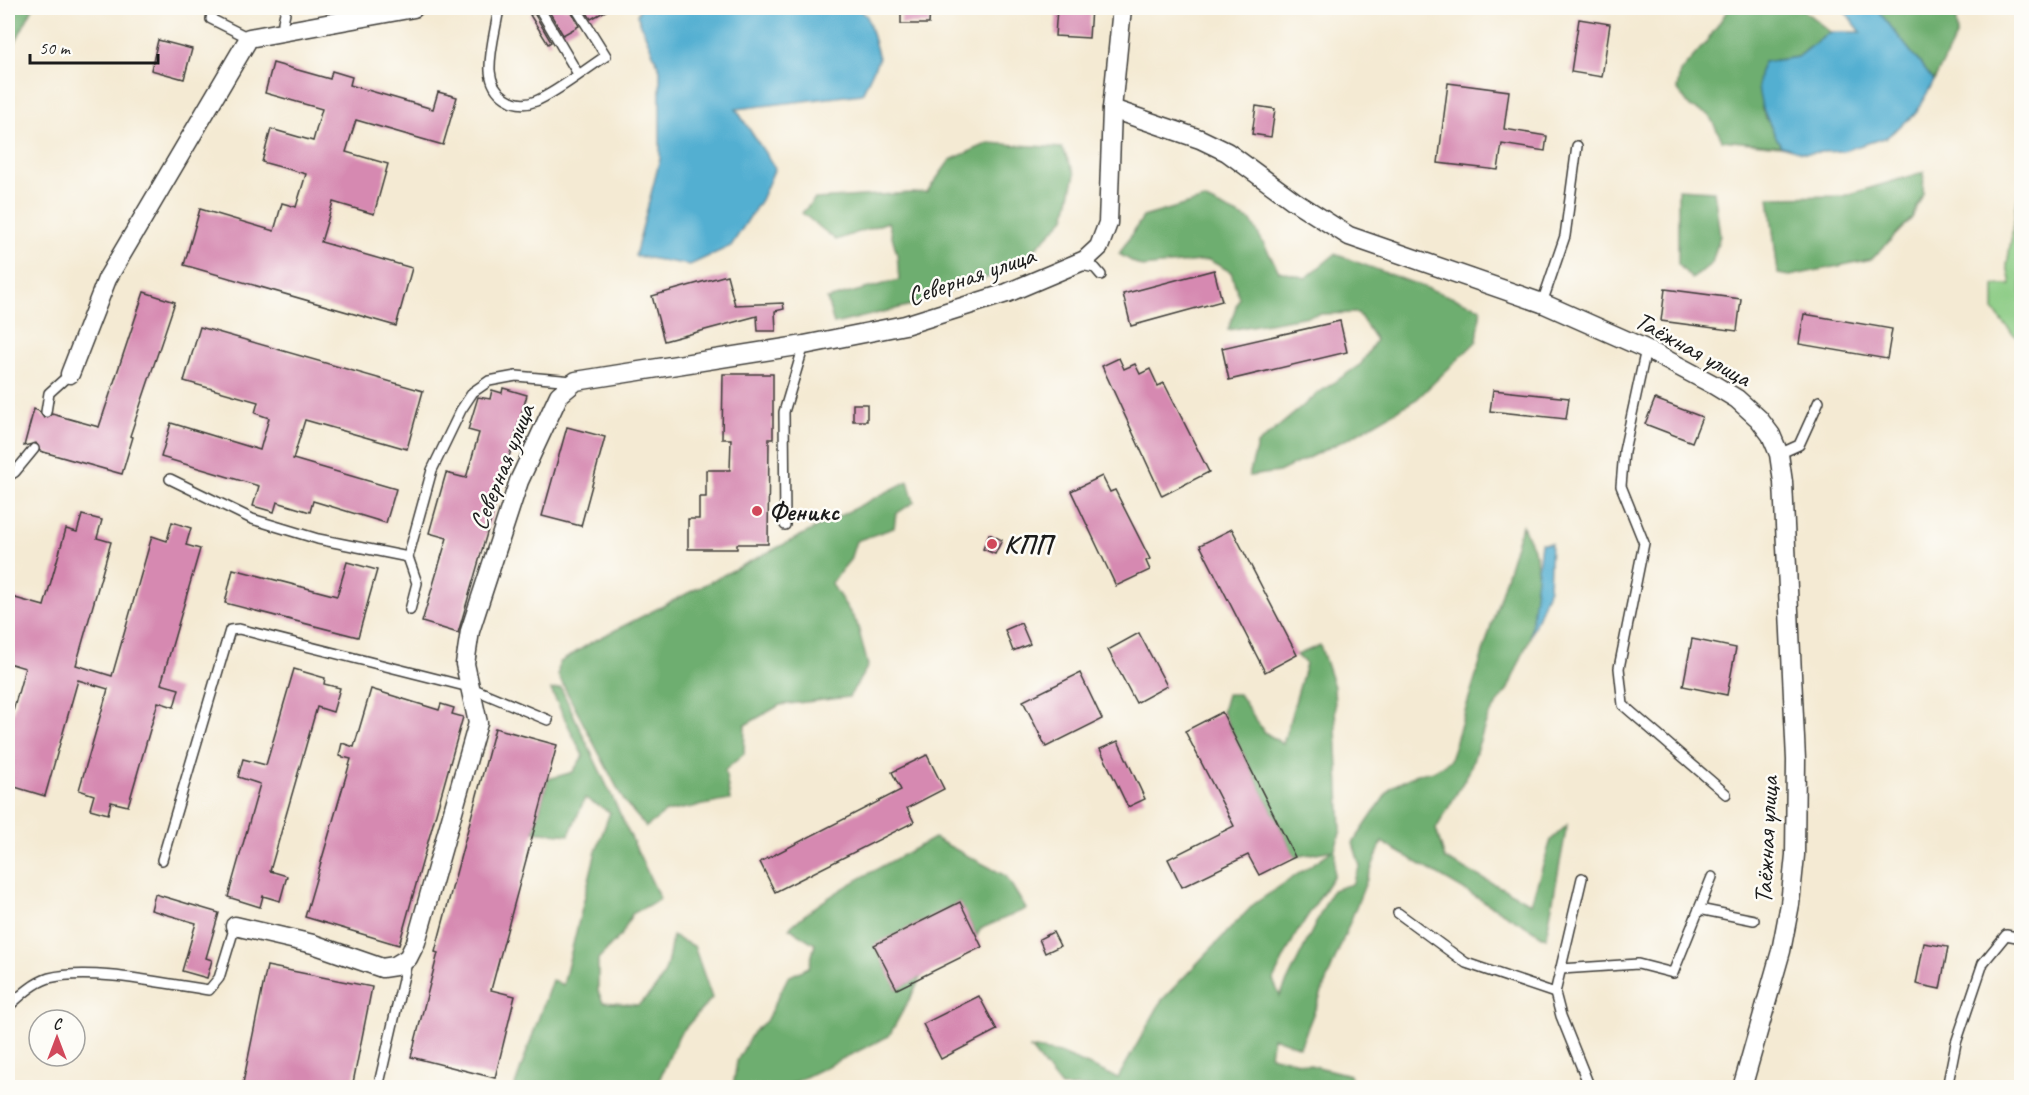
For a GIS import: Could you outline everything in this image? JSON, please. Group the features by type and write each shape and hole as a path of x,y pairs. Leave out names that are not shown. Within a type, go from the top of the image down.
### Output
{"street":[{"path":"70,374 107,279 249,38 414,8"},
{"name":"Северная улица","path":"408,958 416,942 478,723 465,664 470,631 519,481 559,395 576,381 804,345 905,325 1007,294 1078,265 1099,247 1108,223 1112,109 1122,8"},
{"name":"Таёжная улица","path":"1112,109 1200,139 1227,152 1304,208 1349,236 1542,303 1646,349 1737,399 1759,418 1772,435 1779,454 1784,504 1796,748 1795,855 1790,904 1781,951 1742,1088"},
{"path":"235,926 313,944 382,968 395,966 408,958"}],"lane":[{"path":"213,8 211,19 249,38"},
{"path":"284,32 283,22 286,8"},
{"path":"499,8 490,70 493,87 502,96 517,103 535,101 606,56 576,8"},
{"path":"539,8 578,74"},
{"path":"1542,303 1565,236 1577,146"},
{"path":"1078,265 1089,265 1101,275"},
{"path":"785,525 784,412 804,345"},
{"path":"1646,349 1624,451 1622,474 1622,486 1644,543 1619,668 1623,705 1726,794"},
{"path":"46,412 49,393 70,374"},
{"path":"410,610 417,583 408,557 432,470 461,410 473,392 489,381 516,376 576,381"},
{"path":"1779,454 1799,445 1819,401"},
{"path":"8,476 15,472 34,449"},
{"path":"170,479 252,519 318,539 408,557"},
{"path":"162,860 230,630 239,629 469,687 548,720"},
{"path":"1561,969 1638,964 1673,973 1712,877"},
{"path":"1582,879 1556,993 1561,1016 1590,1088"},
{"path":"1699,909 1754,920"},
{"path":"1398,913 1466,963 1556,993"},
{"path":"8,1007 26,991 49,978 78,976 139,980 209,990 219,978 235,926"},
{"path":"1947,1088 1956,1043 1983,963 2006,935 2022,938"},
{"path":"378,1088 408,958"}],"green space":[{"path":"8,8 33,8 8,56"},
{"path":"1729,8 1801,8 1830,32 1797,57 1764,62 1762,110 1781,146 1722,140 1709,115 1690,107 1677,89 1680,72 1708,40"},
{"path":"1876,8 1955,8 1957,34 1934,81"},
{"path":"989,143 1062,148 1075,174 1065,218 1018,266 916,304 834,324 827,299 899,280 897,254 888,222 836,240 802,213 815,199 927,192 950,160"},
{"path":"1924,172 1923,194 1912,218 1872,259 1790,276 1778,274 1769,197 1843,196"},
{"path":"2021,178 2021,340 2012,333 1994,311 1994,285 2011,285 2007,265"},
{"path":"1678,189 1714,191 1720,235 1712,263 1692,279 1678,264"},
{"path":"1204,199 1251,221 1279,271 1306,278 1335,254 1481,308 1477,341 1417,399 1351,437 1279,472 1249,476 1257,445 1317,394 1361,364 1376,340 1358,313 1320,314 1228,330 1239,298 1231,272 1209,260 1142,267 1119,254 1143,217"},
{"path":"908,481 914,502 896,514 894,528 856,541 850,560 831,583 857,623 868,666 849,697 780,705 745,725 744,754 725,770 730,800 666,812 646,827 624,801 558,675 559,663 592,642"},
{"path":"1522,525 1536,555 1538,582 1530,637 1508,689 1488,717 1469,772 1436,829 1445,859 1531,903 1551,840 1567,825 1546,938 1382,842 1300,1047 1273,1037 1270,1055 1350,1075 1355,1087 1061,1087 1030,1048 1060,1053 1118,1078 1162,1000 1254,904 1333,850 1295,857 1222,712 1227,694 1239,694 1264,732 1283,744 1306,664 1297,655 1320,645 1334,687 1341,830 1335,849 1334,875 1296,934 1273,980 1280,996 1332,890 1352,884 1360,866 1353,843 1391,787 1417,774 1434,771 1450,760"},
{"path":"561,688 660,899 632,914 622,934 598,959 598,991 603,1002 638,1005 647,997 664,975 672,936 694,946 712,998 679,1035 656,1087 514,1088 552,980 563,985 596,851 610,812 585,798 569,835 534,831 548,779 573,772 583,756 551,690"},
{"path":"934,838 1006,876 1026,909 980,929 977,936 959,902 875,945 897,989 922,976 889,1036 785,1087 733,1087 737,1061 753,1032 766,1021 788,977 809,967 815,944 789,928 840,890"}],"water":[{"path":"640,8 857,8 867,16 879,58 862,94 736,109 775,168 761,200 731,246 690,265 635,256 660,159 660,70 637,15"},
{"path":"1842,8 1876,8 1934,81 1915,114 1887,137 1843,151 1806,153 1781,146 1766,116 1759,94 1758,83 1764,62 1798,57 1830,32 1861,32"},
{"path":"1541,543 1551,543 1549,588 1530,637"}],"building":[{"path":"547,8 569,8 579,26 563,35"},
{"path":"584,8 611,8 591,19"},
{"path":"901,8 930,8 929,24 901,24"},
{"path":"1057,8 1091,8 1089,38 1055,36"},
{"path":"534,13 551,42 548,44 530,15"},
{"path":"1579,19 1610,24 1602,77 1571,72"},
{"path":"158,40 192,49 184,79 151,70"},
{"path":"273,63 330,79 332,71 352,77 350,85 433,109 438,92 457,97 443,145 356,120 346,152 388,164 374,214 333,202 321,242 412,268 396,326 184,265 200,209 274,231 282,203 296,207 306,174 262,162 271,129 313,141 322,109 265,93"},
{"path":"1448,83 1509,91 1504,129 1547,136 1545,151 1502,144 1498,170 1438,163"},
{"path":"1256,106 1275,109 1271,137 1252,134"},
{"path":"1214,270 1222,301 1131,326 1123,294"},
{"path":"727,275 735,305 783,303 784,309 775,311 776,331 758,331 757,316 664,341 652,296"},
{"path":"1665,289 1741,299 1737,331 1661,321"},
{"path":"144,292 175,302 130,436 133,437 122,474 40,451 36,443 24,446 34,409 39,411 44,418 52,414 99,427"},
{"path":"1804,314 1892,329 1887,359 1799,344"},
{"path":"1340,321 1347,352 1229,380 1222,348"},
{"path":"200,327 423,391 407,449 305,420 293,459 396,489 386,523 313,501 310,512 277,502 274,512 253,506 259,486 161,457 171,423 260,450 269,418 255,413 258,402 184,381"},
{"path":"1119,358 1124,369 1135,364 1140,374 1150,369 1158,386 1164,383 1209,472 1162,496 1102,366"},
{"path":"723,374 773,374 773,439 769,439 768,544 737,544 737,549 688,549 688,519 699,519 699,497 706,497 706,470 730,470 731,439 722,439"},
{"path":"503,388 527,395 458,633 422,622 447,538 429,533 446,473 466,478 479,433 468,430 478,397 490,399 492,390 502,393"},
{"path":"1493,390 1569,398 1566,419 1490,411"},
{"path":"1655,399 1702,417 1692,442 1645,424"},
{"path":"853,404 867,404 867,421 853,421"},
{"path":"567,427 605,437 581,526 542,516"},
{"path":"1102,476 1110,492 1115,490 1150,559 1146,561 1150,570 1116,586 1071,491"},
{"path":"82,515 102,520 97,538 111,542 76,665 112,676 152,536 167,541 172,522 191,528 186,545 200,549 161,684 179,689 174,707 158,702 128,806 111,802 108,814 90,809 94,795 79,790 108,689 78,680 45,796 8,785 8,729 25,668 8,663 8,596 44,606 66,529 77,532"},
{"path":"1232,529 1297,655 1265,672 1200,545"},
{"name":"КПП","path":"989,534 1002,540 995,554 983,549"},
{"path":"347,562 377,570 358,637 225,603 233,569 337,596"},
{"path":"1021,623 1030,644 1013,651 1005,630"},
{"path":"1139,633 1167,686 1136,703 1108,650"},
{"path":"1692,639 1736,648 1727,695 1683,686"},
{"path":"294,669 325,678 324,684 340,688 333,712 317,707 270,871 287,876 280,901 263,896 260,907 228,897 260,784 238,777 243,759 266,765"},
{"path":"1080,673 1102,719 1046,747 1023,701"},
{"path":"371,689 439,710 441,704 454,708 452,714 463,717 399,945 305,917 351,759 339,756 342,743 354,747"},
{"path":"1222,712 1295,857 1259,875 1248,855 1182,887 1168,859 1234,826 1185,731"},
{"path":"495,728 557,745 491,990 515,996 495,1078 411,1057 438,953 435,952"},
{"path":"1118,741 1145,799 1128,807 1100,749"},
{"path":"927,755 944,789 907,808 914,822 775,892 760,862 901,790 892,772"},
{"path":"155,894 219,913 206,958 212,960 207,978 182,971 196,923 151,910"},
{"path":"960,902 982,947 897,989 874,945"},
{"path":"1053,932 1060,946 1045,953 1039,939"},
{"path":"1924,943 1948,947 1940,989 1916,984"},
{"path":"267,966 372,987 352,1088 242,1088"},
{"path":"979,996 997,1030 941,1059 923,1024"}],"place":[{"name":"Феникс","path":"757,511"},
{"name":"КПП","path":"992,544"}]}
